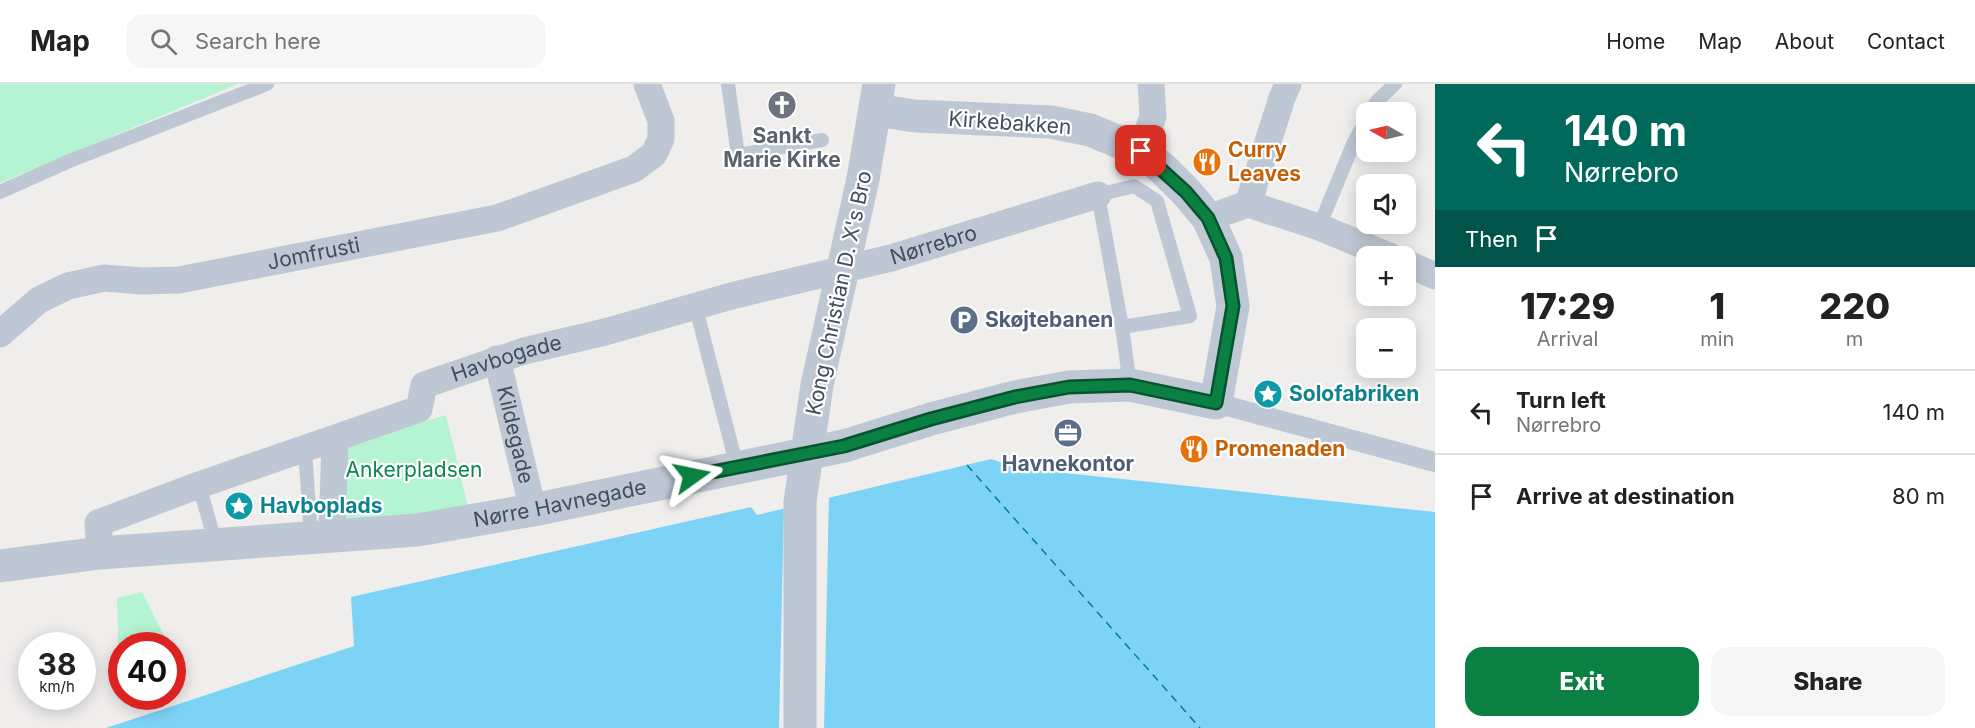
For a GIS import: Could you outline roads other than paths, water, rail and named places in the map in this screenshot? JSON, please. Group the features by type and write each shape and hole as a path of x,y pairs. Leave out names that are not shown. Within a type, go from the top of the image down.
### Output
{"street":[{"name":"Jomfrusti","path":"0,334 39,300 68,286 104,278 142,281 179,280 497,218 634,169 654,154 661,139 661,121 647,84"},
{"path":"1151,84 1153,116 1141,151 1186,192 1208,218 1226,258 1233,306 1216,403 1435,462"},
{"path":"1248,204 1288,84"},
{"name":"Kirkebakken","path":"877,97 915,116 1051,122 1090,130 1141,151"},
{"name":"Kong Christian D. X's Bro","path":"800,728 800,502 817,386 863,179 877,97"},
{"name":"Nørrebro","path":"698,310 891,258 1098,195"},
{"path":"1208,218 1248,204 1319,227 1365,246"},
{"path":"1416,267 1435,276"},
{"name":"Havbogade","path":"100,553 98,523 199,485 419,409 424,385 497,359 698,310"},
{"name":"Kildegade","path":"497,359 533,510"},
{"name":"Nørre Havnegade","path":"0,566 100,553 417,530 533,510 737,466 844,446 931,419 1015,397 1069,387 1130,385 1216,403"},
{"path":"322,538 335,439"}],"lane":[{"path":"0,192 67,162 267,84"},
{"path":"728,84 738,154 822,140"},
{"path":"1376,102 1395,84"},
{"path":"1319,227 1356,138"},
{"name":"Nørrebro","path":"1098,195 1134,186 1157,201 1190,316 1122,327"},
{"path":"1098,195 1130,385"},
{"path":"698,310 737,466"},
{"path":"305,450 322,538"},
{"path":"199,485 216,545"}],"water":[{"path":"991,459 1017,468 1435,512 1435,728 106,728 160,710 186,710 186,702 354,646 351,597 751,507 757,515"}],"place":[{"name":"Sankt Marie Kirke","path":"782,105"},
{"name":"Curry Leaves","path":"1207,162"},
{"name":"Skøjtebanen","path":"964,320"},
{"name":"Solofabriken","path":"1268,394"},
{"name":"Havnekontor","path":"1068,433"},
{"name":"Promenaden","path":"1194,449"},
{"name":"Havboplads","path":"239,506"}],"park label":[{"name":"Ankerpladsen","path":"414,470"}]}
